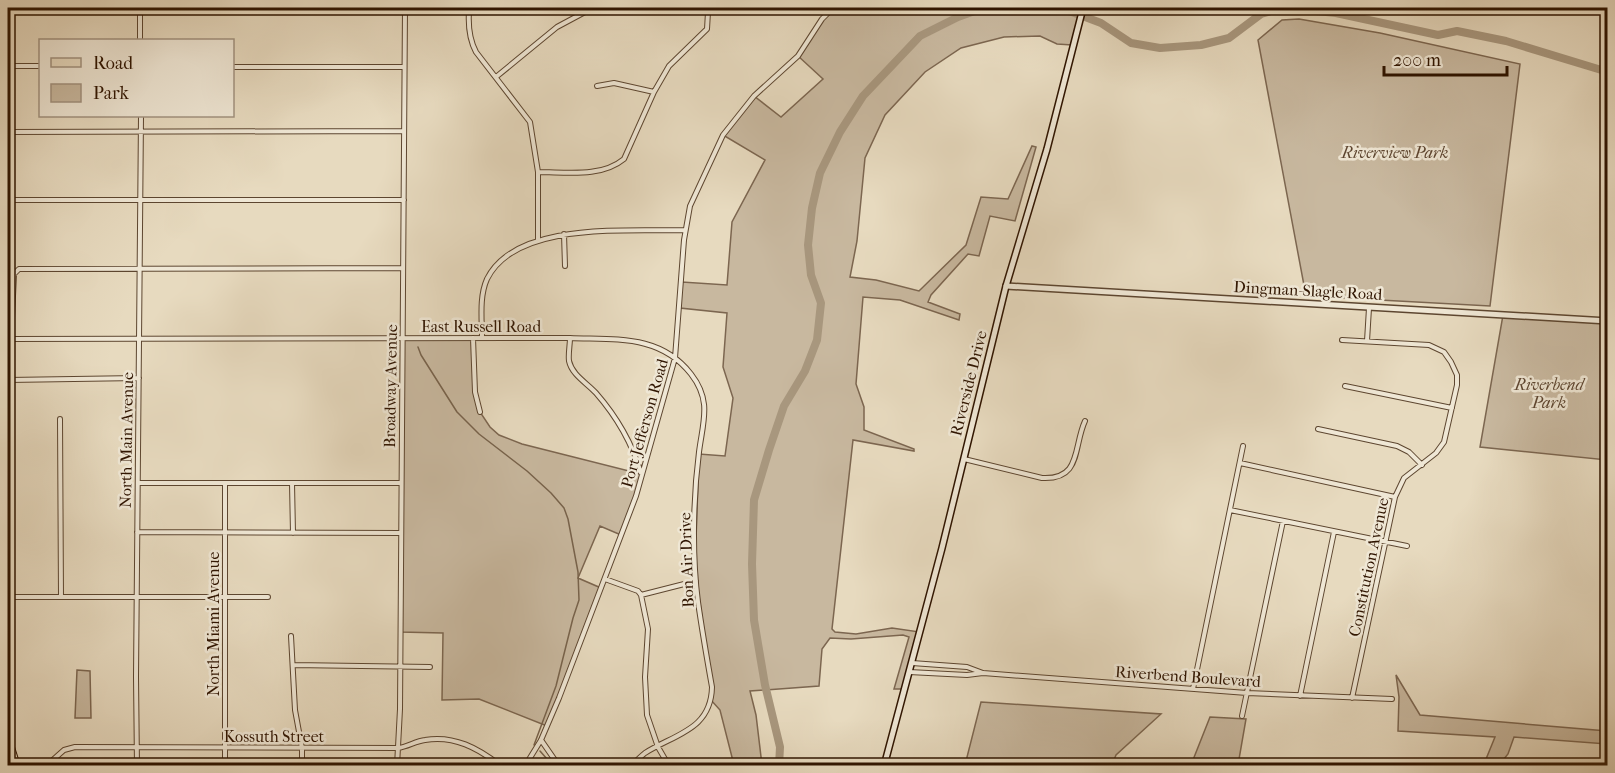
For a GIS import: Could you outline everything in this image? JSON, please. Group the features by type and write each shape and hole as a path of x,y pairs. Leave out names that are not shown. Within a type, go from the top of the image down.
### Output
{"main road":[{"name":"Riverside Drive","path":"884,765 912,663 1006,286 1047,149 1083,8"},
{"name":"Dingman-Slagle Road","path":"1006,286 1608,321"},
{"path":"8,738 17,765"}],"street":[{"path":"140,8 140,39"},
{"name":"Broadway Avenue","path":"397,765 405,8"},
{"name":"Port Jefferson Road","path":"525,765 541,740 636,496 675,358 685,230 690,206 723,135 754,96 798,56 822,19 833,8"},
{"path":"496,77 556,27 585,12 757,10"},
{"path":"469,11 468,28 471,44 530,122 538,172 538,241"},
{"path":"538,172 598,172 615,167 624,159 654,92 669,66 707,29 708,12"},
{"path":"8,66 39,66"},
{"path":"234,67 404,67"},
{"path":"597,86 614,83 654,92"},
{"name":"North Main Avenue","path":"137,765 141,117"},
{"path":"8,132 404,131"},
{"path":"8,200 404,200"},
{"path":"482,338 482,303 488,278 500,262 522,248 564,234 589,231 685,230"},
{"path":"564,234 565,266"},
{"path":"9,339 14,274 19,269 403,268"},
{"path":"1367,341 1369,308"},
{"path":"473,338 475,392 480,412"},
{"path":"570,338 569,361 575,373 596,393 619,423 634,449 641,474"},
{"name":"East Russell Road","path":"9,339 570,338 637,341 656,346 675,358"},
{"name":"Constitution Avenue","path":"1342,340 1429,345 1444,352 1457,375 1457,385 1444,442 1436,453 1404,478 1395,497 1352,698"},
{"name":"Bon Air Drive","path":"631,765 645,754 687,732 701,720 711,700 712,687 696,581 696,501 705,408 704,395 697,382 675,358"},
{"path":"8,380 139,378"},
{"path":"1345,386 1452,408"},
{"path":"60,419 61,597"},
{"path":"963,459 1042,478 1061,476 1069,470 1076,457 1085,421"},
{"path":"1318,429 1397,446 1409,452 1422,465"},
{"path":"1193,689 1243,446"},
{"path":"1240,463 1395,497"},
{"path":"138,483 401,483"},
{"name":"North Miami Avenue","path":"225,483 225,765"},
{"path":"292,483 293,533"},
{"path":"1230,510 1407,546"},
{"path":"1242,716 1283,522"},
{"path":"137,532 401,533"},
{"path":"1300,696 1334,532"},
{"path":"605,579 638,591 641,595 648,629 645,677 647,715 658,747 669,765"},
{"path":"641,595 696,581"},
{"path":"8,597 268,597"},
{"path":"291,636 295,710 302,748 302,765"},
{"path":"912,663 967,667 983,672"},
{"path":"293,665 430,667"},
{"path":"909,672 967,675 983,672"},
{"name":"Riverbend Boulevard","path":"983,672 1247,693 1392,699"},
{"name":"Kossuth Street","path":"46,765 69,748 398,748 422,740 456,740 478,750 501,765"},
{"path":"541,740 559,765"}],"green space":[{"path":"833,8 1083,8 1072,45 1057,44 1040,36 1004,37 961,48 925,72 885,115 865,158 857,241 850,277 876,280 919,291 966,245 981,197 1008,199 1032,146 1036,147 1015,221 990,216 979,256 968,254 931,295 928,302 960,314 959,320 900,300 863,297 856,384 864,407 864,430 914,449 914,451 853,440 832,629 835,632 856,634 892,628 920,632 905,689 894,689 909,637 903,635 851,639 830,638 822,649 819,686 750,691 756,715 762,765 734,765 720,710 711,700 712,687 695,568 699,454 725,456 733,398 723,367 727,313 680,308 682,282 727,285 732,222 765,160 723,135 754,96 781,117 823,79 798,56 822,19"},
{"name":"Riverview Park","path":"1299,19 1380,33 1520,64 1490,306 1306,296 1258,40 1282,20"},
{"name":"Riverbend Park","path":"1503,315 1607,321 1607,460 1480,447"},
{"path":"403,338 473,338 475,392 480,412 490,427 499,435 522,444 641,474 636,496 621,535 600,526 578,578 601,588 547,726 479,699 442,700 443,633 400,632"},
{"path":"77,670 90,671 91,718 75,718"},
{"path":"1396,675 1420,715 1607,731 1607,744 1514,737 1508,754 1499,765 1480,765 1486,759 1495,737 1398,731 1399,697"},
{"path":"981,702 1161,714 1116,755 1112,765 965,765"},
{"path":"1210,717 1246,719 1238,765 1191,765"}],"waterway":[{"path":"779,766 780,747 765,685 754,620 752,564 754,500 784,406 805,371 817,340 821,303 811,275 808,245 812,208 820,173 840,132 863,96 920,36 958,17 983,8"},
{"path":"1052,8 1064,9 1101,23 1131,43 1160,48 1201,45 1229,38 1261,14 1281,8"},
{"path":"1287,8 1336,13 1438,35 1457,31 1506,41 1608,72"},
{"path":"418,347 457,412 479,434 527,471 551,493 564,508 568,519 578,572 579,600 556,686 534,745"},
{"path":"540,751 547,759 547,766"}]}
